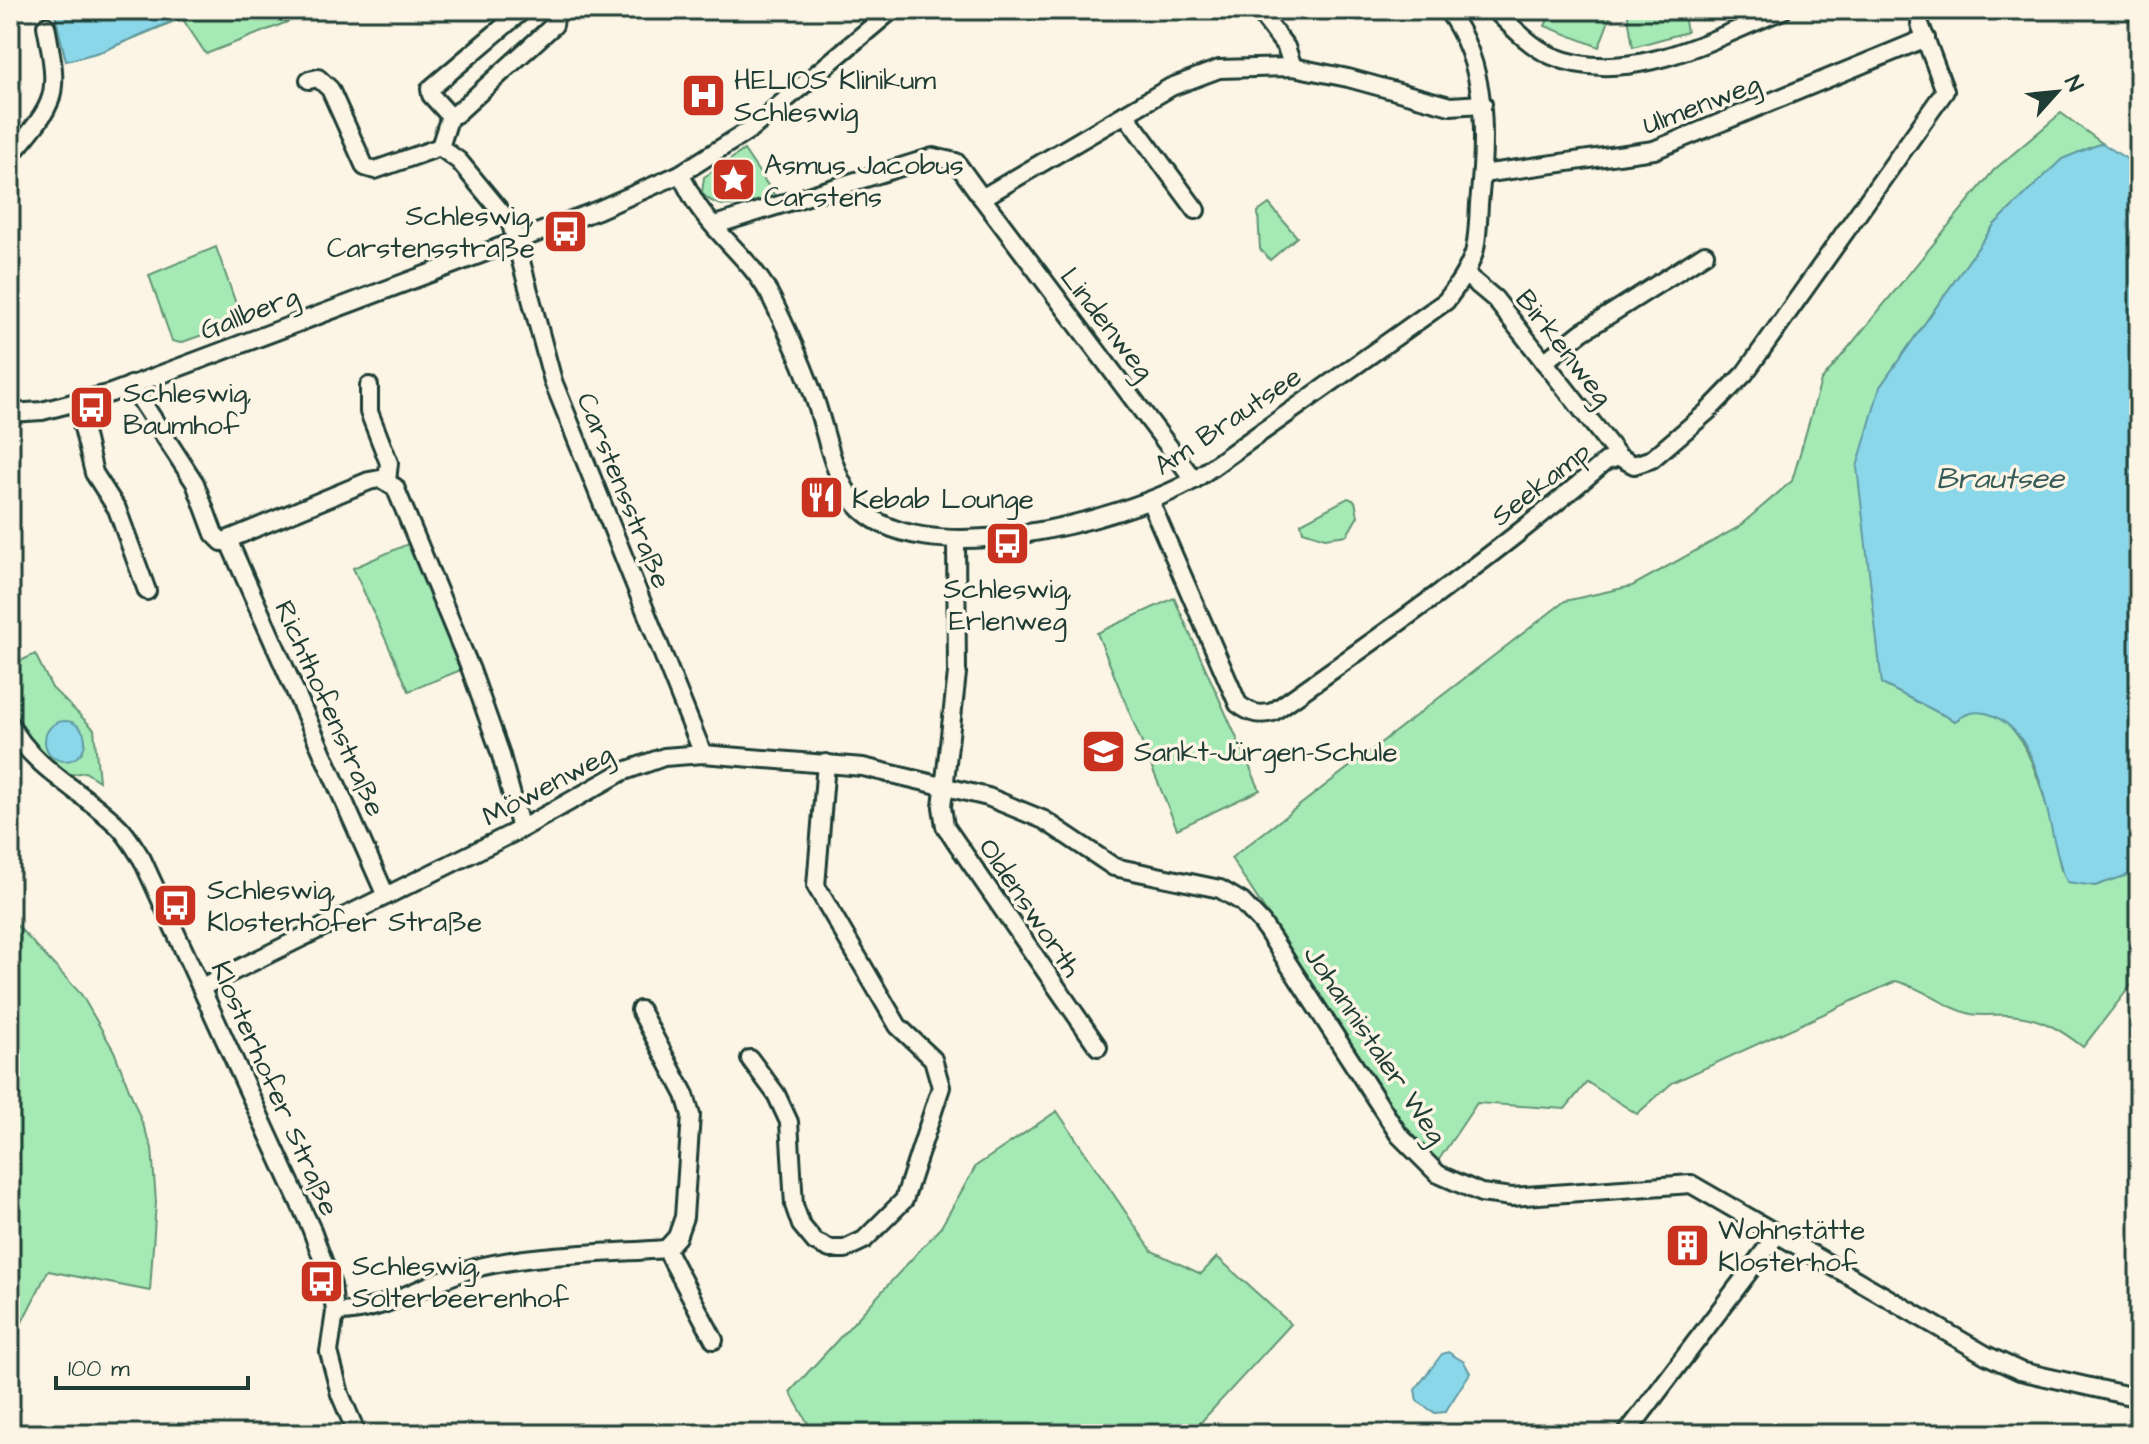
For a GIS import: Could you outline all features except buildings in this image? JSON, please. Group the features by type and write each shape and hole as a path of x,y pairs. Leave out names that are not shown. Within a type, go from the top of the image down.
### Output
{"street":[{"path":"450,116 431,95 430,89 523,10"},
{"path":"450,116 456,114 554,25 555,18 549,10"},
{"name":"Gallberg","path":"10,413 77,403 131,385 598,210 680,174 751,129 892,10"},
{"path":"1258,10 1286,47 1293,67"},
{"name":"Am Brautsee","path":"680,174 699,208 753,266 772,298 816,406 831,455 854,501 866,514 889,527 915,536 956,539 1036,530 1100,517 1150,501 1194,480 1446,301 1465,274 1474,252 1482,174 1483,104 1476,69 1447,10"},
{"path":"1495,10 1552,56 1618,67 1690,47 1783,10"},
{"path":"2133,10 2139,16"},
{"path":"10,156 51,105 56,89 46,26"},
{"name":"Ulmenweg","path":"1482,174 1654,150 1923,31"},
{"name":"Seekamp","path":"1150,501 1238,704 1247,711 1262,715 1273,712 1533,524 1606,461 1619,457 1641,465 1670,447 1726,393 1768,343 1945,91 1923,31"},
{"path":"982,198 1183,81 1219,69 1293,67 1348,78 1450,106 1483,104"},
{"path":"309,80 318,78 330,89 365,167 375,170 440,147 450,116"},
{"path":"1125,114 1196,210"},
{"name":"Carstensstraße","path":"440,147 459,161 496,202 511,224 553,381 683,696 703,754"},
{"name":"Lindenweg","path":"715,225 933,157 956,162 1194,480"},
{"path":"1544,362 1582,332 1705,254"},
{"name":"Birkenweg","path":"1465,274 1495,299 1619,457"},
{"name":"Richthofenstraße","path":"131,385 195,483 214,534 222,542 229,542 386,896"},
{"path":"369,386 369,412 389,463 387,481 401,497 471,670 500,752 521,829"},
{"path":"77,403 94,473 117,509 147,591"},
{"path":"229,542 369,481 387,481"},
{"name":"Oldensworth","path":"956,539 957,673 944,788 945,826 1098,1047"},
{"name":"Klosterhofer Straße","path":"10,724 29,751 124,831 142,859 311,1228 332,1285 335,1312 329,1352 340,1394 357,1434"},
{"name":"Möwenweg","path":"202,987 521,829 622,772 664,757 703,754 863,767 944,788"},
{"path":"750,1059 776,1094 789,1122 794,1205 801,1225 815,1242 830,1249 845,1249 864,1240 904,1200 941,1087 933,1059 898,1026 816,886 826,763"},
{"name":"Johannistaler Weg","path":"944,788 1018,807 1044,820 1114,867 1220,889 1242,902 1262,923 1399,1135 1438,1174 1481,1193 1512,1197 1691,1184 1776,1236 2020,1371 2139,1398"},
{"path":"335,1312 370,1309 437,1281 505,1262 666,1249 677,1237 684,1217 691,1115 685,1095 640,1010"},
{"path":"1626,1434 1776,1236"},
{"path":"666,1249 714,1340"}],"green space":[{"path":"54,10 318,10 206,54 182,18 103,51 66,61"},
{"path":"1552,10 1597,10 1611,15 1599,47 1545,26"},
{"path":"1627,10 1683,10 1687,32 1633,47"},
{"path":"2061,113 2102,143 2062,159 1994,225 1880,387 1882,684 1955,721 1979,711 2000,717 2017,735 2031,761 2051,822 2061,870 2095,886 2139,871 2139,975 2083,1047 2058,1029 2040,1021 2020,1016 1971,1014 1896,981 1672,1083 1637,1114 1587,1082 1565,1109 1477,1103 1438,1161 1406,1127 1231,858 1565,601 1632,586 1737,528 1792,481 1821,381 1994,170"},
{"path":"744,150 775,196 736,205 709,200 702,193 704,177 715,170 729,187 739,179 727,162"},
{"path":"1269,204 1297,237 1270,260 1260,249 1258,212"},
{"path":"216,247 242,321 180,343 172,341 149,275"},
{"path":"1348,498 1355,501 1358,516 1347,535 1325,538 1303,531 1301,523"},
{"path":"410,543 461,670 409,691 353,568"},
{"path":"1174,598 1260,790 1177,829 1097,633"},
{"path":"35,654 52,688 94,729 99,781 85,772 69,775 20,725 11,705 10,666"},
{"path":"10,918 81,994 114,1051 152,1148 156,1202 150,1291 48,1271 20,1326 10,1330"},
{"path":"1057,1111 1152,1251 1201,1274 1217,1257 1291,1324 1190,1434 814,1434 790,1392 941,1227 976,1166"}],"water":[{"path":"54,10 198,10 103,51 66,61"},
{"name":"Brautsee","path":"2102,143 2139,167 2139,871 2095,886 2067,882 2034,764 2023,742 2009,725 1980,712 1967,714 1955,721 1882,684 1857,467 1880,387 1994,225 2062,159"},
{"path":"65,721 79,727 85,741 79,755 65,761 51,755 45,741 51,727"},
{"path":"1448,1352 1464,1362 1470,1373 1445,1412 1435,1413 1417,1401 1415,1390 1442,1354"}],"place":[{"name":"HELIOS Klinikum Schleswig","path":"703,95"},
{"name":"Asmus Jacobus Carstens","path":"733,180"},
{"name":"Schleswig, Carstensstraße","path":"566,231"},
{"name":"Schleswig, Baumhof","path":"92,408"},
{"name":"Kebab Lounge","path":"821,498"},
{"name":"Schleswig, Erlenweg","path":"1008,544"},
{"name":"Sankt-Jürgen-Schule","path":"1103,751"},
{"name":"Schleswig, Klosterhofer Straße","path":"176,905"},
{"name":"Wohnstätte Klosterhof","path":"1687,1245"},
{"name":"Schleswig, Solterbeerenhof","path":"321,1281"}]}
